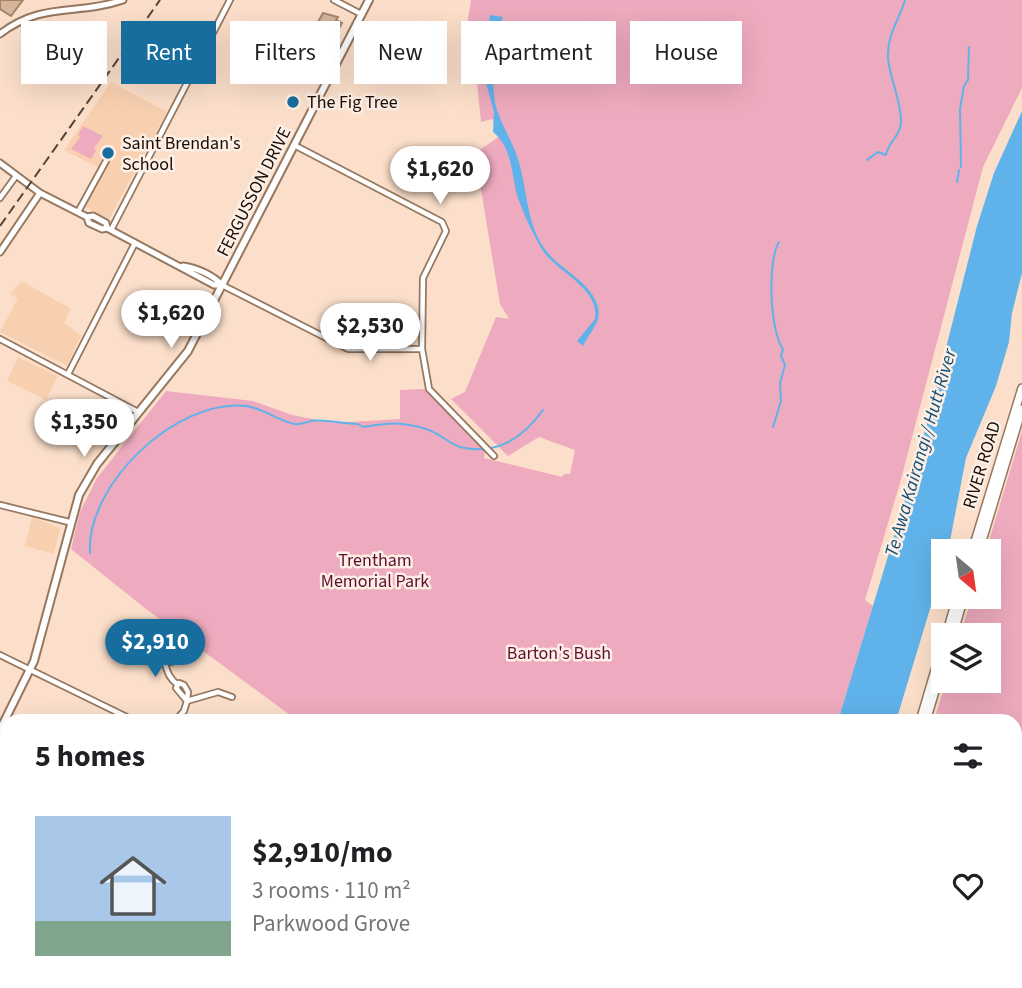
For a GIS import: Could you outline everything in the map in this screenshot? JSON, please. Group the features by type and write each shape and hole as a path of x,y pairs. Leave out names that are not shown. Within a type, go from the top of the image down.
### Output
{"highway":[{"name":"RIVER ROAD","path":"976,539 1022,388"},
{"name":"RIVER ROAD","path":"982,539 1022,409"},
{"path":"922,714 931,684"},
{"path":"928,714 934,693"}],"main road":[{"name":"FERGUSSON DRIVE","path":"8,714 31,670 69,522 86,480 188,351 369,0"}],"street":[{"path":"0,34 19,22 45,12 123,0"},
{"path":"109,229 230,0"},
{"path":"334,0 361,14"},
{"path":"294,145 446,226 421,287 422,349 429,389 494,456"},
{"path":"78,212 106,161"},
{"path":"0,163 40,193 87,217 89,223 109,229 183,266 214,285 222,285 348,349 422,349"},
{"path":"0,198 16,176"},
{"path":"0,252 40,193"},
{"path":"68,374 135,243"},
{"path":"0,340 138,412"},
{"path":"0,505 69,522"},
{"path":"158,651 165,663 167,675 177,684 176,688 187,700"},
{"path":"0,655 121,714"},
{"path":"165,663 175,661"},
{"path":"187,700 218,692 232,697"},
{"path":"181,714 187,700"}],"shaded area":[{"name":"Saint Brendan's School","path":"111,82 167,112 109,219 81,205 99,168 64,150"},
{"path":"22,281 71,309 64,323 81,335 67,366 0,332 18,298 10,294"},
{"path":"18,357 58,376 46,400 7,381"},
{"path":"32,517 60,528 54,554 25,546"}],"green space":[{"path":"471,0 1022,0 1022,88 983,167 900,483 865,600 873,606 840,714 288,714 146,609 71,549 80,512 97,478 166,391 253,401 292,415 334,423 400,419 400,390 424,389 485,451 484,458 562,477 564,474 570,474 575,450 539,437 508,456 451,399 465,392 496,317 509,319 500,304 475,153 500,136 492,119 481,122 477,84 616,84 616,21 468,21"},
{"path":"83,126 103,136 94,148 96,150 91,159 71,149 80,137 78,135"},
{"path":"1022,431 1022,714 936,714 942,693 1001,693 1001,623 964,623 968,609 1001,609 1001,539 990,539"}],"water":[{"path":"490,15 503,17 502,21 489,21"},
{"path":"486,84 493,84 499,114 521,168 535,231 554,260 590,291 598,307 597,323 583,346 577,341 595,319 595,308 584,289 548,257 528,223 518,198 508,154 493,132 494,112"},
{"name":"Te Awa Kairangi / Hutt River","path":"1022,111 1022,273 1012,313 1009,342 996,386 966,458 950,539 931,539 931,606 898,714 840,714 919,454 977,226 994,173"}],"building":[{"path":"0,0 23,0 11,16 0,9"},
{"path":"323,13 338,17 338,21 319,21"}],"waterway":[{"path":"867,160 878,152 886,155 900,126 888,49 905,0"},
{"path":"961,167 960,109 964,86 968,80 969,47"},
{"path":"957,182 959,170"},
{"path":"773,427 781,401 780,383 785,365 781,356 783,349 775,328 772,296 773,264 779,242"},
{"path":"90,553 93,527 103,500 119,474 165,431 192,416 219,407 252,407 295,424 316,421 358,424 363,427 409,425 430,430 460,447 473,449 497,447 508,442 527,429 543,410"}],"railway":[{"path":"0,226 160,0"}],"place":[{"name":"The Fig Tree","path":"293,102"},
{"name":"Saint Brendan's School","path":"108,153"}],"park label":[{"name":"Trentham Memorial Park","path":"375,570"},
{"name":"Barton's Bush","path":"559,653"}]}
